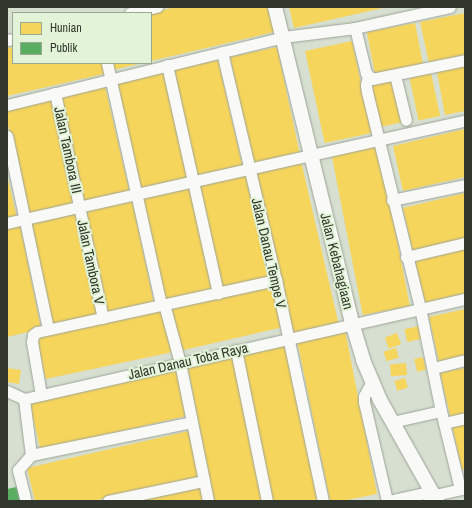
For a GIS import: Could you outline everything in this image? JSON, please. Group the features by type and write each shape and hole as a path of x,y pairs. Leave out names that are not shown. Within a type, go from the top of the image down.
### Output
{"street":[{"path":"134,12 157,7"},
{"name":"Jalan Kebahagiaan","path":"275,7 352,323 363,360 392,422 433,497"},
{"path":"7,104 282,37 355,28 450,7"},
{"path":"355,28 368,76 366,85 367,92 392,200 420,308 441,411 463,488 433,497 388,501 364,402 364,396 372,381"},
{"name":"Jalan Danau Tempe V","path":"222,52 248,168 276,280 323,501"},
{"path":"368,76 372,79 378,79 465,60"},
{"path":"107,64 135,194 162,304 180,363 208,501"},
{"path":"166,65 218,293"},
{"path":"395,75 406,120"},
{"name":"Jalan Tambora III","path":"56,93 80,207"},
{"path":"7,222 465,121"},
{"path":"7,136 48,329"},
{"path":"392,200 465,184"},
{"name":"Jalan Tambora V","path":"80,207 103,318"},
{"path":"406,257 465,243"},
{"path":"41,395 32,342 34,335 48,329 276,280"},
{"name":"Jalan Danau Toba Raya","path":"24,399 352,323 465,299"},
{"path":"236,350 267,501"},
{"path":"433,368 465,360"},
{"path":"7,391 24,399 31,455"},
{"path":"392,422 441,411"},
{"path":"444,423 465,418"},
{"path":"26,501 18,469 31,455 192,422"},
{"path":"108,501 204,481"}],"building: Hunian":[{"path":"176,7 268,7 274,32 152,61 152,13"},
{"path":"289,7 382,7 383,8 294,28"},
{"path":"465,13 465,55 429,63 420,22"},
{"path":"415,23 423,64 375,74 367,32"},
{"path":"352,41 372,133 325,143 305,51"},
{"path":"12,47 12,64 106,64 108,73 7,96 7,48"},
{"path":"277,47 300,155 253,165 230,57"},
{"path":"218,60 243,168 196,179 171,71"},
{"path":"111,64 138,64 113,70"},
{"path":"465,66 465,111 445,115 437,72"},
{"path":"163,71 188,179 141,190 116,82"},
{"path":"431,73 440,116 419,121 409,78"},
{"path":"394,79 403,122 378,127 369,84"},
{"path":"105,86 130,193 83,204 58,97"},
{"path":"52,97 76,205 29,216 7,120 7,108"},
{"path":"465,129 465,177 403,191 393,146"},
{"path":"378,142 410,306 363,315 331,151"},
{"path":"301,161 339,324 292,335 254,172"},
{"path":"245,172 268,280 220,290 197,182"},
{"path":"7,175 17,218 7,220"},
{"path":"190,187 212,292 165,302 143,197"},
{"path":"465,193 465,241 413,253 403,208"},
{"path":"132,200 154,305 107,315 85,210"},
{"path":"77,211 98,317 50,326 29,220"},
{"path":"20,224 41,329 7,337 7,226"},
{"path":"465,245 465,293 425,303 414,257"},
{"path":"274,281 285,327 180,351 170,305"},
{"path":"163,306 173,352 46,379 36,333"},
{"path":"465,309 465,356 439,362 429,317"},
{"path":"419,326 422,339 407,342 404,329"},
{"path":"345,330 377,494 342,501 330,501 297,340"},
{"path":"397,333 401,344 389,349 385,337"},
{"path":"286,341 317,501 267,501 238,350"},
{"path":"396,348 399,358 386,361 384,352"},
{"path":"423,357 426,370 417,372 414,359"},
{"path":"235,358 263,501 214,501 188,367"},
{"path":"406,363 407,375 391,376 390,364"},
{"path":"7,368 21,370 19,384 7,382"},
{"path":"465,368 465,416 451,419 440,373"},
{"path":"177,370 188,416 40,450 30,404"},
{"path":"405,378 408,388 397,391 394,381"},
{"path":"465,421 465,469 462,470 452,425"},
{"path":"189,431 199,477 93,501 35,501 27,468"},
{"path":"199,485 203,501 132,501"}],"building: Publik":[{"path":"21,486 23,501 7,501 7,489"}]}
